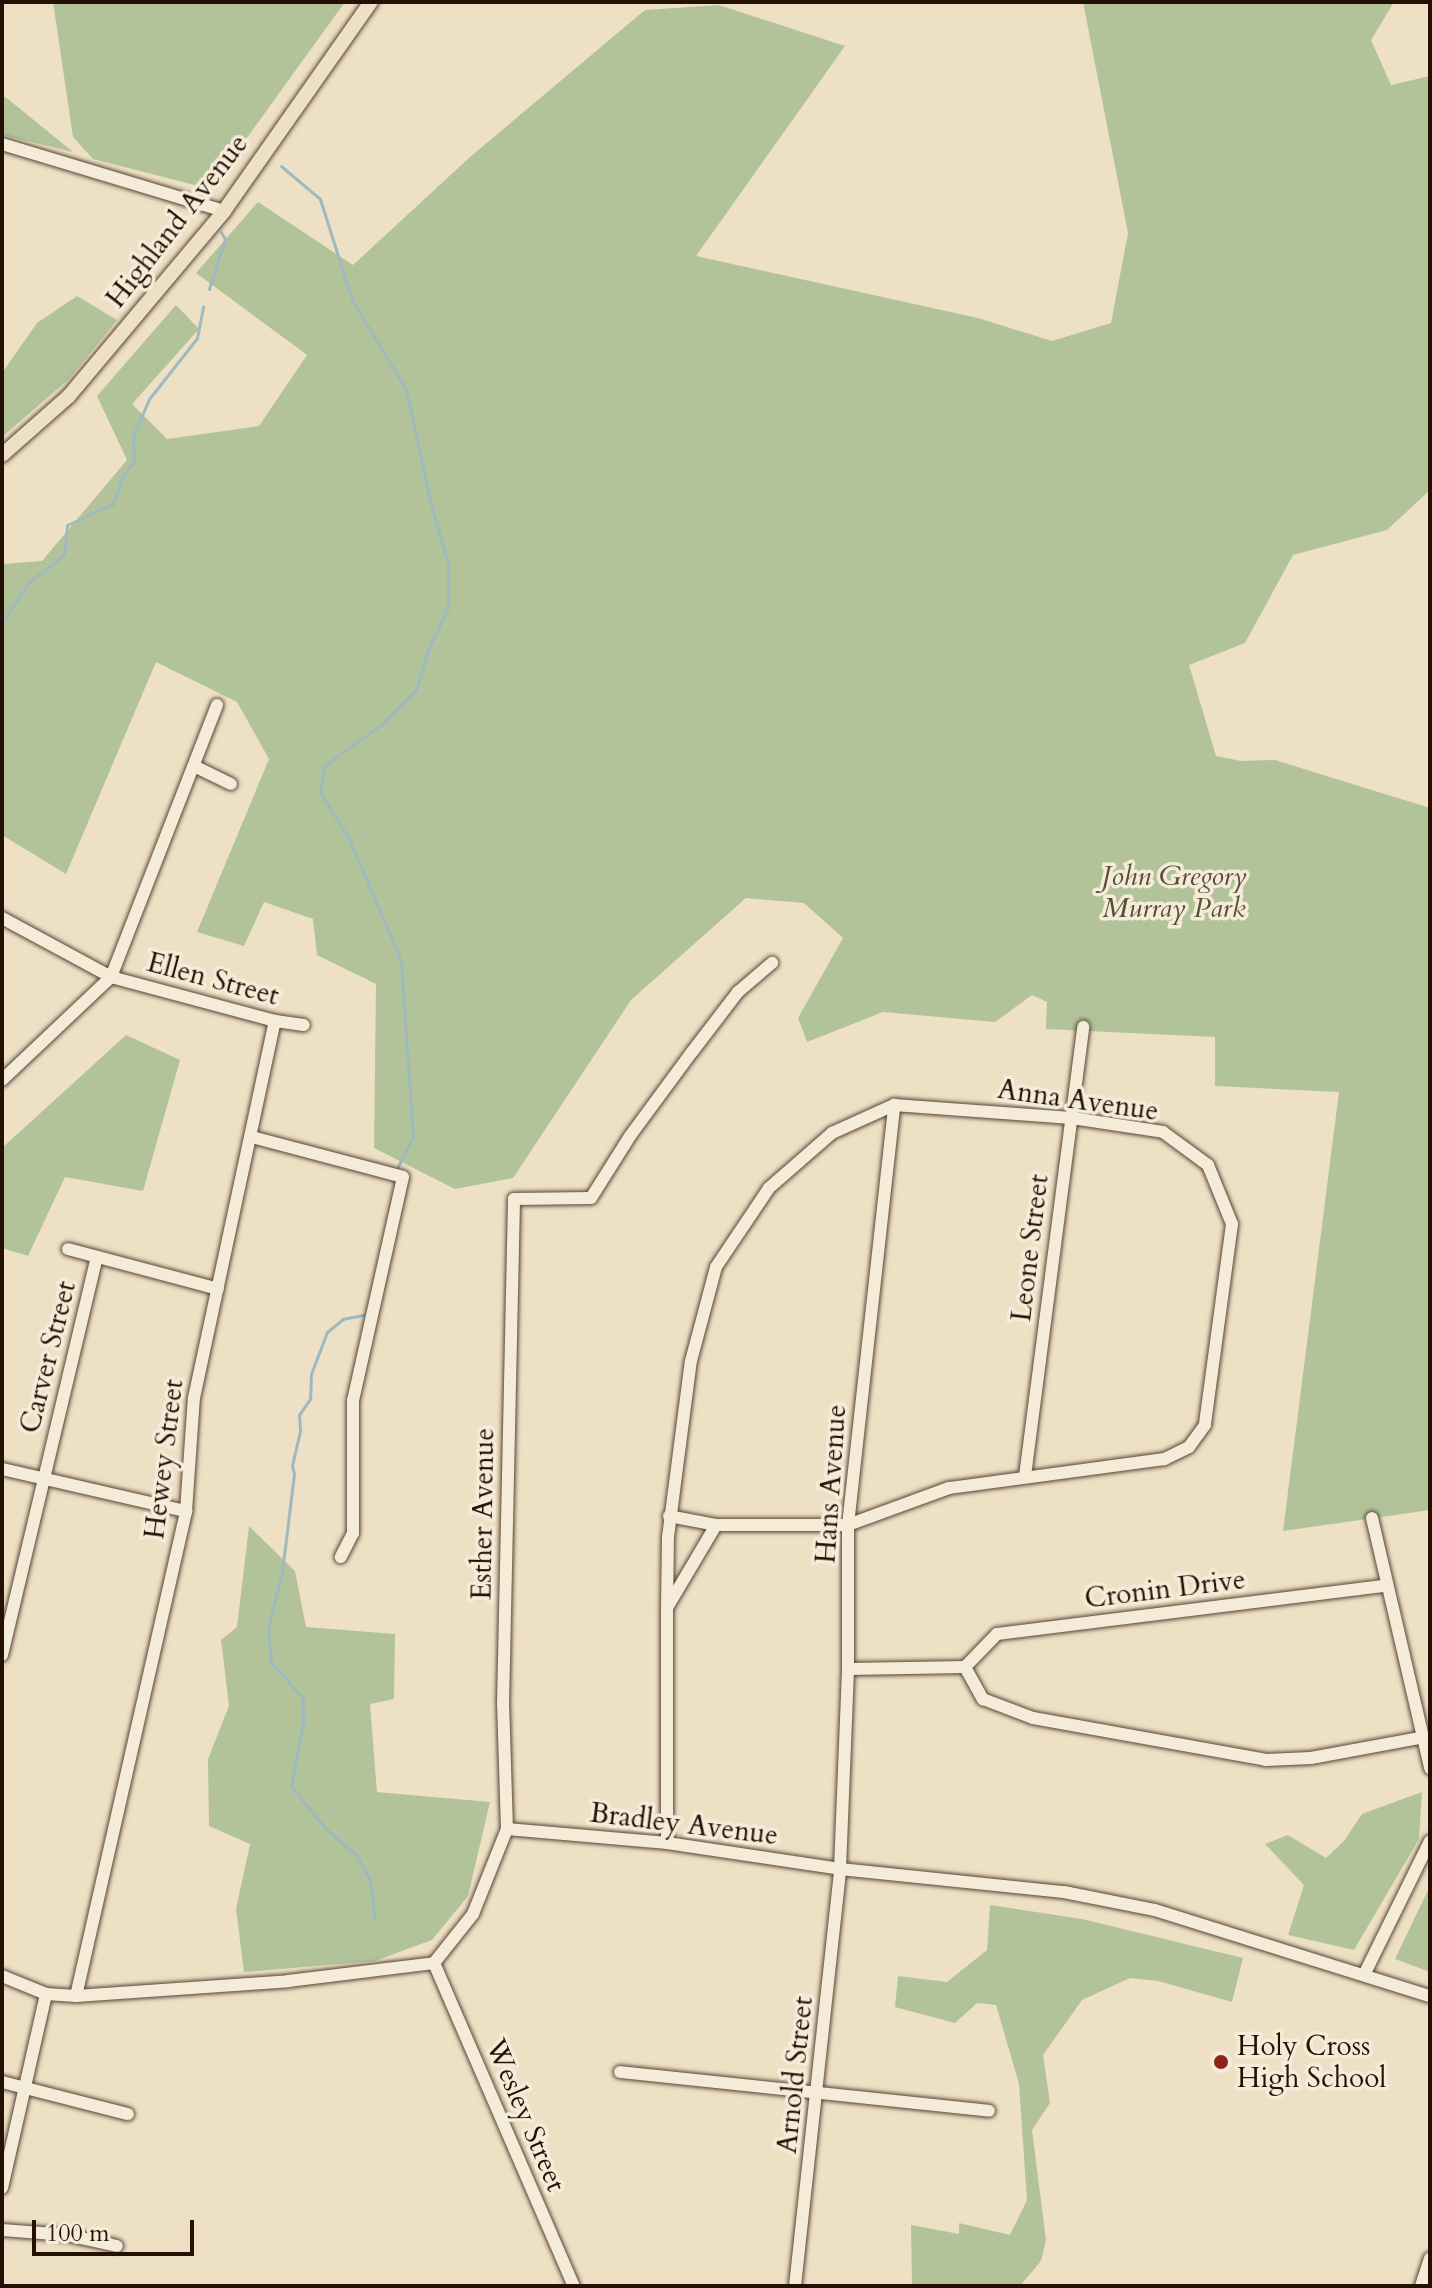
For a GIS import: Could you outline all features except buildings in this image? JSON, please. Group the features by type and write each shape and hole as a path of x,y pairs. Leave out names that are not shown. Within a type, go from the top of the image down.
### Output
{"main road":[{"name":"Highland Avenue","path":"2,455 69,396 224,211 371,2"}],"street":[{"path":"2,144 224,211"},
{"path":"2,1080 111,977 217,705"},
{"path":"194,766 231,784"},
{"name":"Ellen Street","path":"2,918 111,977 275,1021 304,1025"},
{"name":"Esther Avenue","path":"507,1829 503,1705 514,1199 587,1200 602,1186 647,1111 738,992 772,963"},
{"name":"Hewey Street","path":"76,1996 186,1511 194,1398 275,1021"},
{"name":"Leone Street","path":"1025,1476 1083,1027"},
{"name":"Anna Avenue","path":"667,1843 669,1516 691,1361 716,1267 769,1188 832,1133 894,1105 1072,1118 1163,1132 1208,1165 1232,1224 1205,1425 1189,1447 1164,1459 949,1488 848,1525 716,1525 669,1516"},
{"name":"Hans Avenue","path":"840,1869 848,1669 848,1525 894,1105"},
{"path":"252,1137 403,1177 353,1400 353,1533 341,1557"},
{"path":"68,1249 218,1289"},
{"name":"Carver Street","path":"2,1655 97,1257"},
{"path":"2,1469 186,1511"},
{"path":"1372,1518 1385,1586 1430,1768"},
{"path":"667,1608 716,1525"},
{"name":"Cronin Drive","path":"965,1667 997,1634 1385,1586"},
{"path":"848,1669 965,1667 983,1699 1033,1718 1266,1760 1311,1758 1424,1737"},
{"path":"2,1976 46,1994 76,1996 288,1981 434,1963 473,1914 507,1829"},
{"name":"Bradley Avenue","path":"507,1829 667,1843 840,1869 1094,1898 1155,1910 1430,1996"},
{"path":"1364,1975 1430,1841"},
{"name":"Arnold Street","path":"795,2286 819,2090 840,1869"},
{"name":"Wesley Street","path":"434,1963 574,2286"},
{"path":"2,2188 46,1994"},
{"path":"620,2072 819,2090 989,2111"},
{"path":"2,2082 128,2114"},
{"path":"2,2230 67,2235 117,2246"},
{"path":"1421,2286 1430,2258"}],"green space":[{"path":"53,2 345,2 210,189 93,159 73,137"},
{"name":"John Gregory Murray Park","path":"1083,2 1394,2 1371,40 1391,85 1430,76 1430,490 1387,530 1293,555 1245,643 1189,665 1216,756 1241,761 1275,760 1430,808 1430,1510 1283,1531 1339,1092 1215,1086 1215,1037 1046,1029 1047,1002 1032,995 995,1022 883,1012 807,1042 798,1018 843,938 804,903 746,898 631,1000 513,1178 455,1189 374,1148 376,984 317,955 313,919 264,902 244,946 197,932 269,759 237,702 156,662 66,874 2,835 2,564 42,561 127,460 97,396 176,305 199,329 132,404 167,439 259,426 307,355 196,273 258,202 353,265 470,157 645,10 719,5 845,46 696,256 978,318 1052,341 1111,323 1128,233"},
{"path":"2,96 8,99 73,152 2,135"},
{"path":"77,296 117,320 69,379 2,437 2,373 37,323"},
{"path":"126,1035 180,1060 143,1191 65,1177 28,1256 2,1248 2,1148"},
{"path":"249,1526 295,1571 306,1627 395,1634 394,1699 370,1704 377,1792 490,1802 468,1896 432,1940 375,1961 244,1972 236,1909 250,1844 209,1826 208,1759 229,1706 221,1640 237,1627"},
{"path":"1422,1792 1419,1839 1354,1950 1288,1935 1304,1885 1265,1844 1288,1835 1326,1858 1344,1841 1362,1814"},
{"path":"1430,1886 1430,1972 1395,1959"},
{"path":"990,1905 1082,1919 1243,1958 1232,2002 1158,1981 1130,1978 1082,2000 1043,2055 1050,2103 1032,2130 1046,2240 1041,2261 1020,2286 912,2286 911,2225 959,2234 959,2223 1010,2235 1027,2200 1019,2084 996,2005 977,2003 955,2023 895,2007 898,1976 947,1982 987,1950"}],"waterway":[{"path":"281,166 320,199 352,300 406,389 431,505 448,564 448,608 428,650 416,690 382,724 324,766 320,792 349,839 401,961 413,1137 398,1167"},
{"path":"209,289 225,239 221,232"},
{"path":"2,623 29,582 64,555 67,525 113,504 123,475 134,461 133,436 149,399 197,338 203,307"},
{"path":"363,1315 343,1319 327,1332 311,1374 310,1399 299,1415 300,1431 292,1465 294,1474 282,1572 268,1628 271,1662 303,1698 303,1724 291,1786 325,1828 356,1855 370,1880 375,1919"}],"place":[{"name":"Holy Cross High School","path":"1221,2062"}]}
